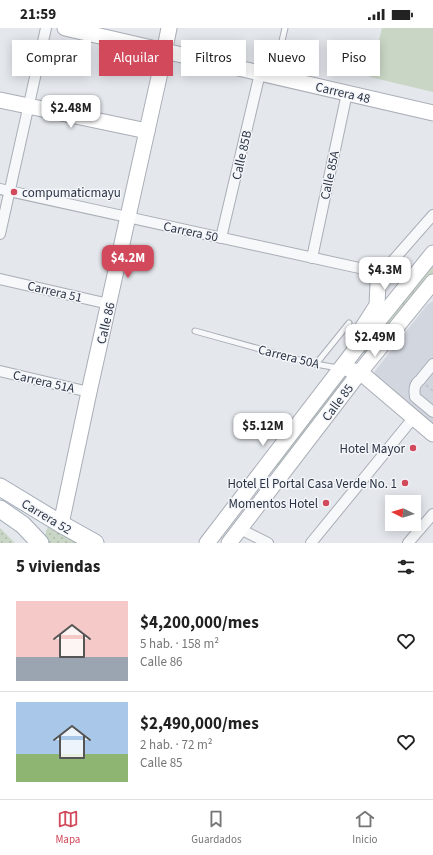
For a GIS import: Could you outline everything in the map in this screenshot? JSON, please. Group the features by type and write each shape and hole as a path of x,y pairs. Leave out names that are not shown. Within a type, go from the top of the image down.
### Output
{"main road":[{"name":"Carrera 52","path":"0,487 95,543"},
{"path":"0,509 23,525 40,543"}],"street":[{"path":"0,234 5,190 29,106 46,28"},
{"name":"Carrera 48","path":"65,28 117,40"},
{"name":"Calle 86","path":"167,40 169,28"},
{"name":"Carrera 48","path":"173,53 254,72"},
{"name":"Calle 86","path":"61,524 159,76"},
{"name":"Calle 85B","path":"221,238 259,76"},
{"name":"Carrera 48","path":"273,76 433,113"},
{"name":"Calle 85A","path":"312,258 347,93"},
{"path":"0,100 147,131"},
{"name":"Carrera 50","path":"5,190 382,273"},
{"path":"360,372 361,359 358,346 359,336 361,329 377,305 379,279 382,273 433,215"},
{"name":"Calle 85","path":"207,543 358,346 433,253"},
{"name":"Carrera 51","path":"0,279 109,304"},
{"name":"Calle 85","path":"229,543 360,372 427,292 433,282"},
{"path":"433,364 414,388 415,397 433,412"},
{"name":"Carrera 50A","path":"341,368 360,372 433,434"},
{"name":"Carrera 51A","path":"0,371 89,392"},
{"path":"311,543 414,418"},
{"path":"408,543 433,514"},
{"path":"240,529 268,543"}],"lane":[{"path":"282,40 285,28"},
{"path":"316,364 349,324"},
{"name":"Carrera 50A","path":"196,331 316,364 341,368"}],"shaded area":[{"path":"433,301 433,426 372,375 427,305"}],"green space":[{"path":"382,28 433,28 433,92 370,77 380,76 379,40"},
{"path":"433,261 433,275 365,358 363,346"},
{"path":"351,376 277,471 270,466 338,379"},
{"path":"48,526 81,543 49,543 44,538"},
{"path":"0,528 15,543 0,543"}],"place":[{"name":"compumaticmayu","path":"14,192"},
{"name":"Hotel Mayor","path":"413,448"},
{"name":"Hotel El Portal Casa Verde No. 1","path":"405,483"},
{"name":"Momentos Hotel","path":"326,503"}]}
